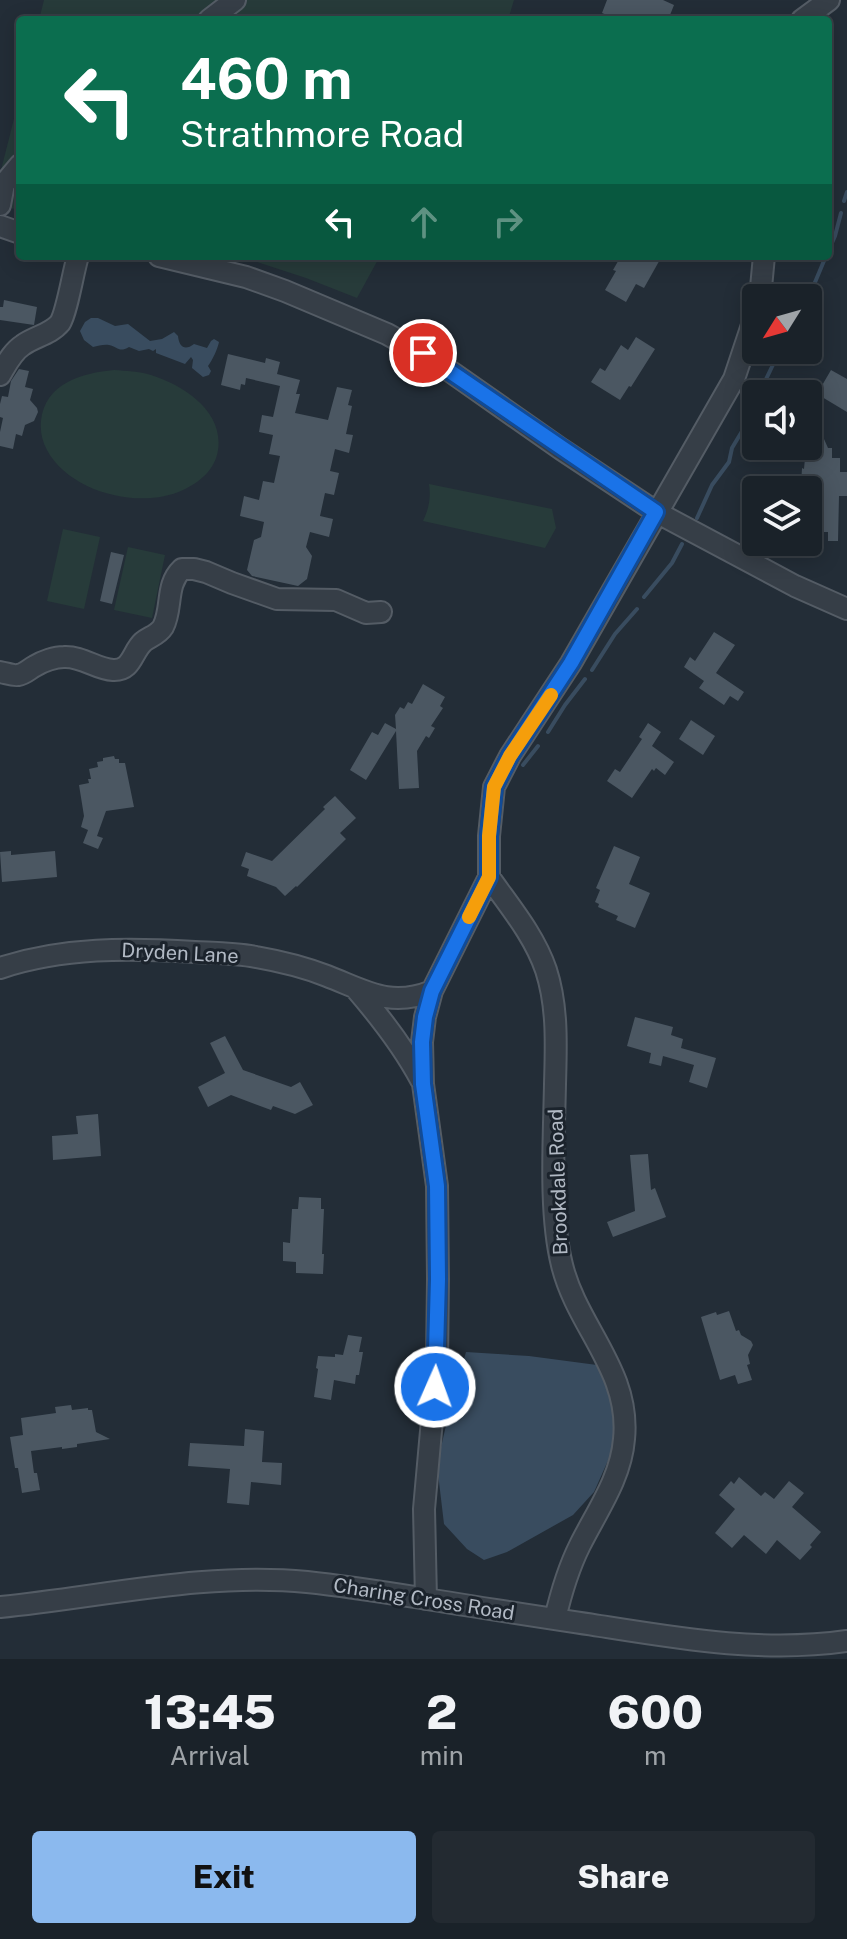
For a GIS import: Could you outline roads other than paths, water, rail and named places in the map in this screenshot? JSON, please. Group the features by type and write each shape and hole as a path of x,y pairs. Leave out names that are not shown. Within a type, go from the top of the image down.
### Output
{"street":[{"path":"214,16 235,0"},
{"path":"807,16 829,0"},
{"path":"0,205 4,184 16,170"},
{"path":"0,375 14,353 57,326 64,316 77,260"},
{"path":"176,260 246,277 387,334 437,362 656,512 795,586 847,609"},
{"path":"761,284 764,260"},
{"path":"426,1599 424,1509 437,1364 438,1279 437,1186 423,1084 425,1017 432,991 489,877 494,787 510,756 571,663 734,379 742,355"},
{"path":"0,672 17,676 37,664 64,657 115,670 124,667 143,641 163,627 171,585 182,569 206,572 277,599 336,600 366,613 381,612"},
{"name":"Brookdale Road","path":"489,877 527,931 540,956 551,990 557,1041 555,1198 562,1267 621,1392 625,1414 624,1442 617,1473 579,1547 564,1583 555,1619"},
{"name":"Dryden Lane","path":"0,968 61,953 112,949 166,950 254,956 326,975 380,996 404,999 432,991"},
{"name":"Dryden Lane","path":"356,989 407,1053 423,1084"},
{"name":"Charing Cross Road","path":"0,1607 232,1579 267,1579 426,1599 687,1640 764,1646 847,1641"}],"water":[{"path":"91,318 115,326 128,324 150,341 174,332 185,347 194,344 207,348 214,339 219,342 208,366 211,371 203,377 192,368 191,357 185,364 156,353 156,349 139,351 107,345 93,347 84,340 80,331"},
{"path":"466,1352 597,1365 612,1398 614,1447 594,1492 573,1515 507,1552 484,1560 467,1549 444,1524 437,1465"}],"waterway":[{"path":"844,201 847,192"},
{"path":"832,243 841,213"},
{"path":"814,284 824,260"},
{"path":"766,380 773,364"},
{"path":"697,518 712,485 729,462 732,448 742,431"},
{"path":"644,597 672,563 682,544"},
{"path":"592,670 615,634 637,609"},
{"path":"548,732 585,679"},
{"path":"523,765 538,746"}]}
